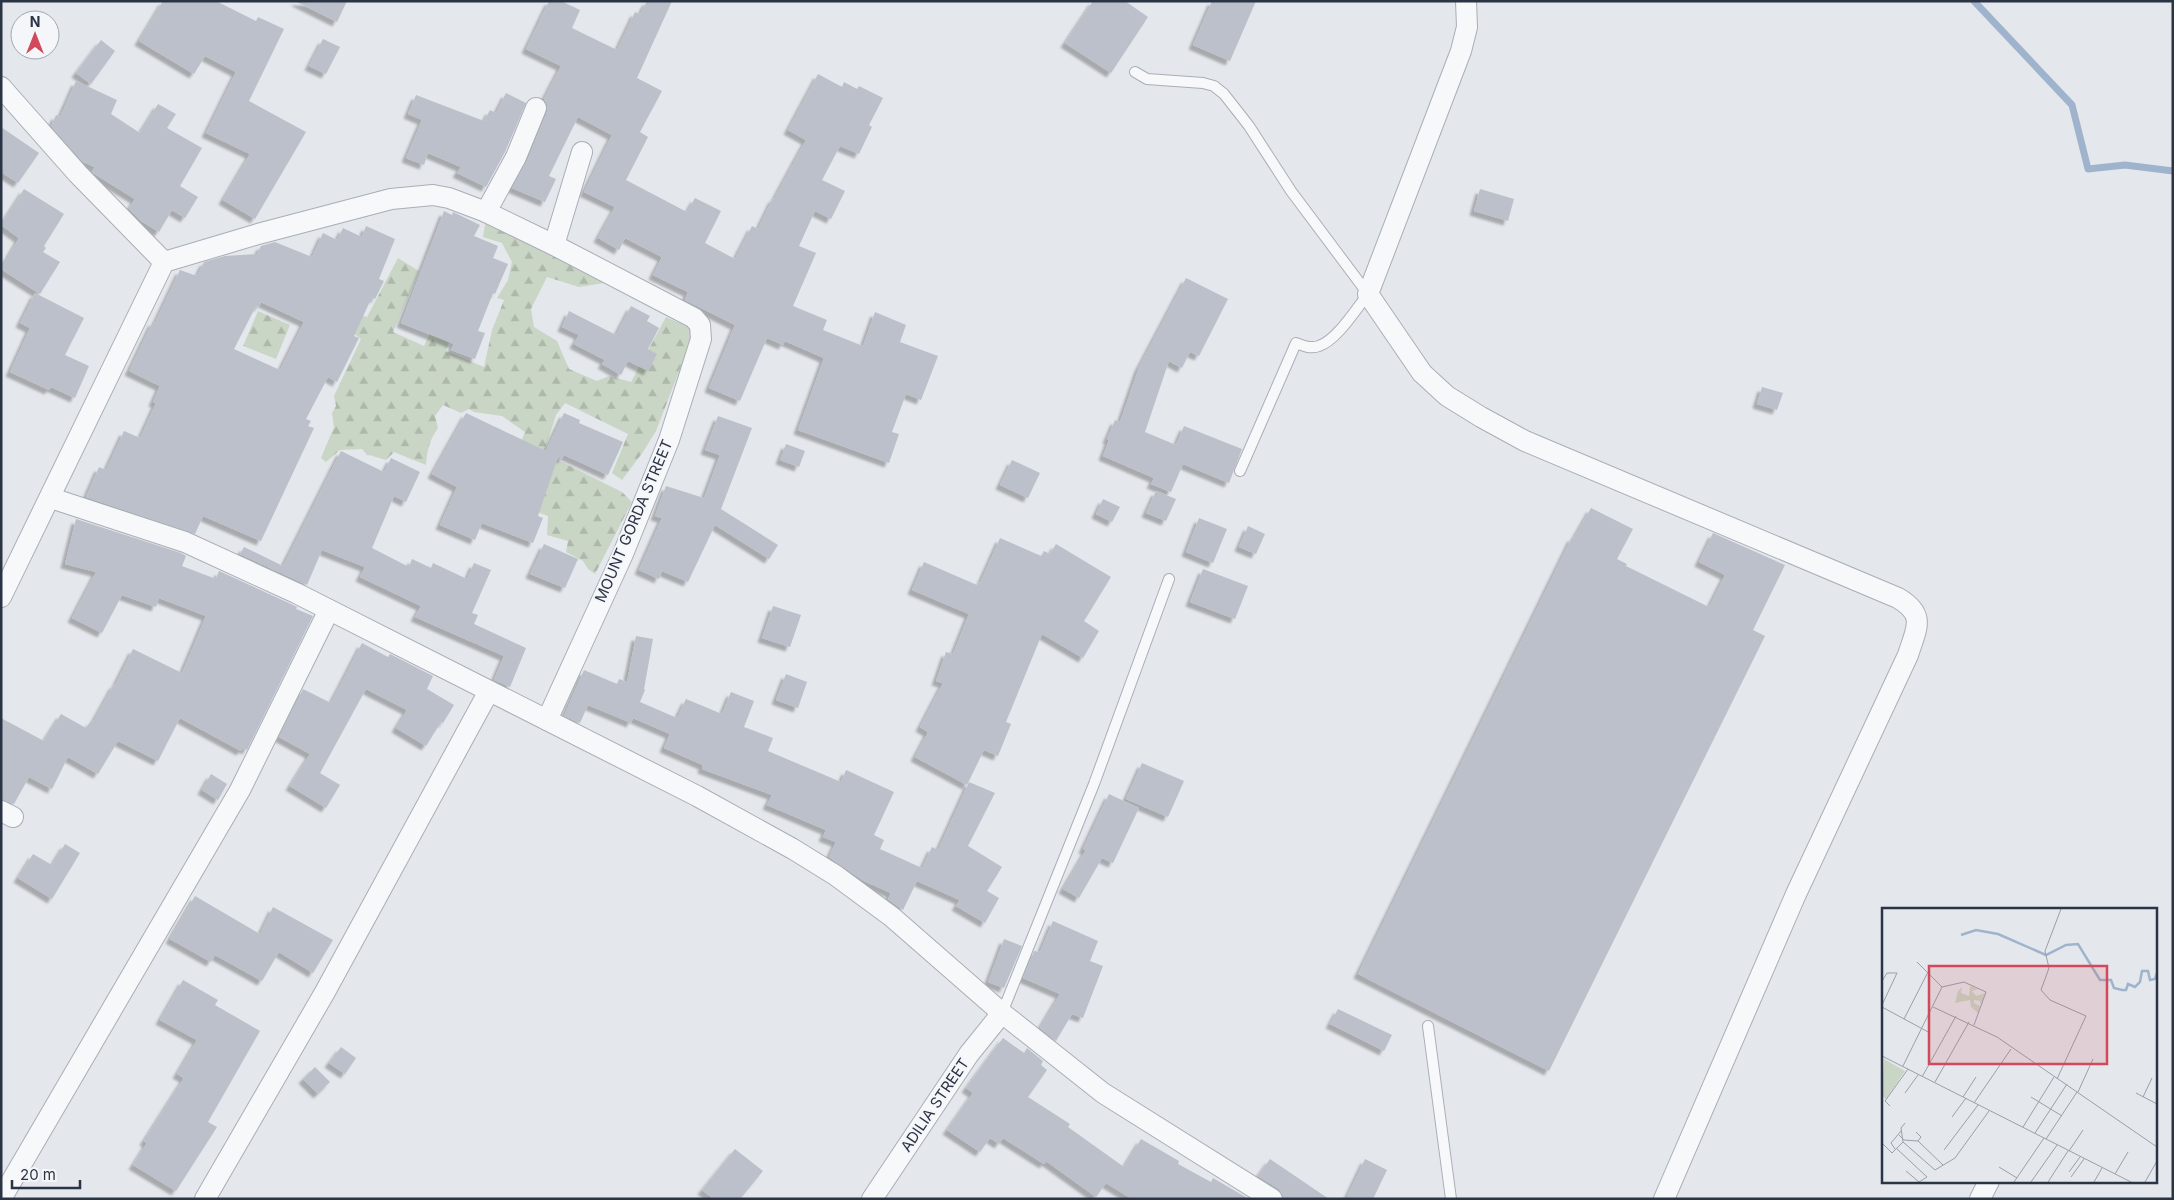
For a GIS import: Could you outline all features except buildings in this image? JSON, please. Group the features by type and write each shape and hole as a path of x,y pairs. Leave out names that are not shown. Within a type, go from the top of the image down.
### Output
{"street":[{"path":"1466,1 1467,27 1461,51 1368,294 1422,373 1447,396 1525,442 1898,598 1914,609 1917,618 1916,629 1908,655 1796,894 1664,1199"},
{"path":"1,87 78,174 164,262"},
{"path":"486,212 516,157 536,108"},
{"path":"1,597 51,498 164,262 258,234 391,199 416,195 433,195 449,198 486,212 554,245 582,152"},
{"name":"MOUNT GORDA STREET","path":"547,720 623,554 668,440 701,339 700,325 694,318 554,245"},
{"path":"51,498 185,542 329,610 697,796 834,875 892,917 1002,1013 1103,1093 1272,1199"},
{"path":"1,1199 240,790 329,610"},
{"path":"205,1199 325,992 489,691"},
{"name":"ADILIA STREET","path":"872,1199 970,1054 1002,1013"},
{"path":"1980,1199 1988,1182"}],"lane":[{"path":"1135,72 1147,79 1153,80 1203,83 1214,86 1224,94 1249,126 1290,191 1368,294 1335,336 1326,343 1318,347 1308,347 1296,343 1240,471"},
{"path":"1002,1013 1094,784 1169,579"},
{"path":"1428,1026 1451,1199"}],"green space":[{"path":"486,219 581,263 604,283 579,287 547,277 531,309 534,327 557,341 569,369 597,381 609,376 631,382 666,317 695,330 656,431 622,480 612,473 628,434 565,403 556,415 544,453 622,492 632,502 595,574 588,569 583,561 566,552 568,541 547,535 548,516 518,505 516,454 525,432 502,416 474,412 469,409 461,413 443,405 435,416 438,428 429,445 426,465 394,452 386,460 368,456 362,449 340,450 326,462 321,458 334,427 332,413 336,406 334,396 361,339 344,326 350,312 367,317 398,258 419,271 393,332 424,346 437,319 454,326 446,351 484,367 492,330 504,300 497,298 508,280 512,262 502,243 483,237"},
{"path":"258,311 290,325 276,359 243,346"}],"waterway":[{"path":"1974,1 2072,105 2088,169 2125,165 2173,171"}]}
